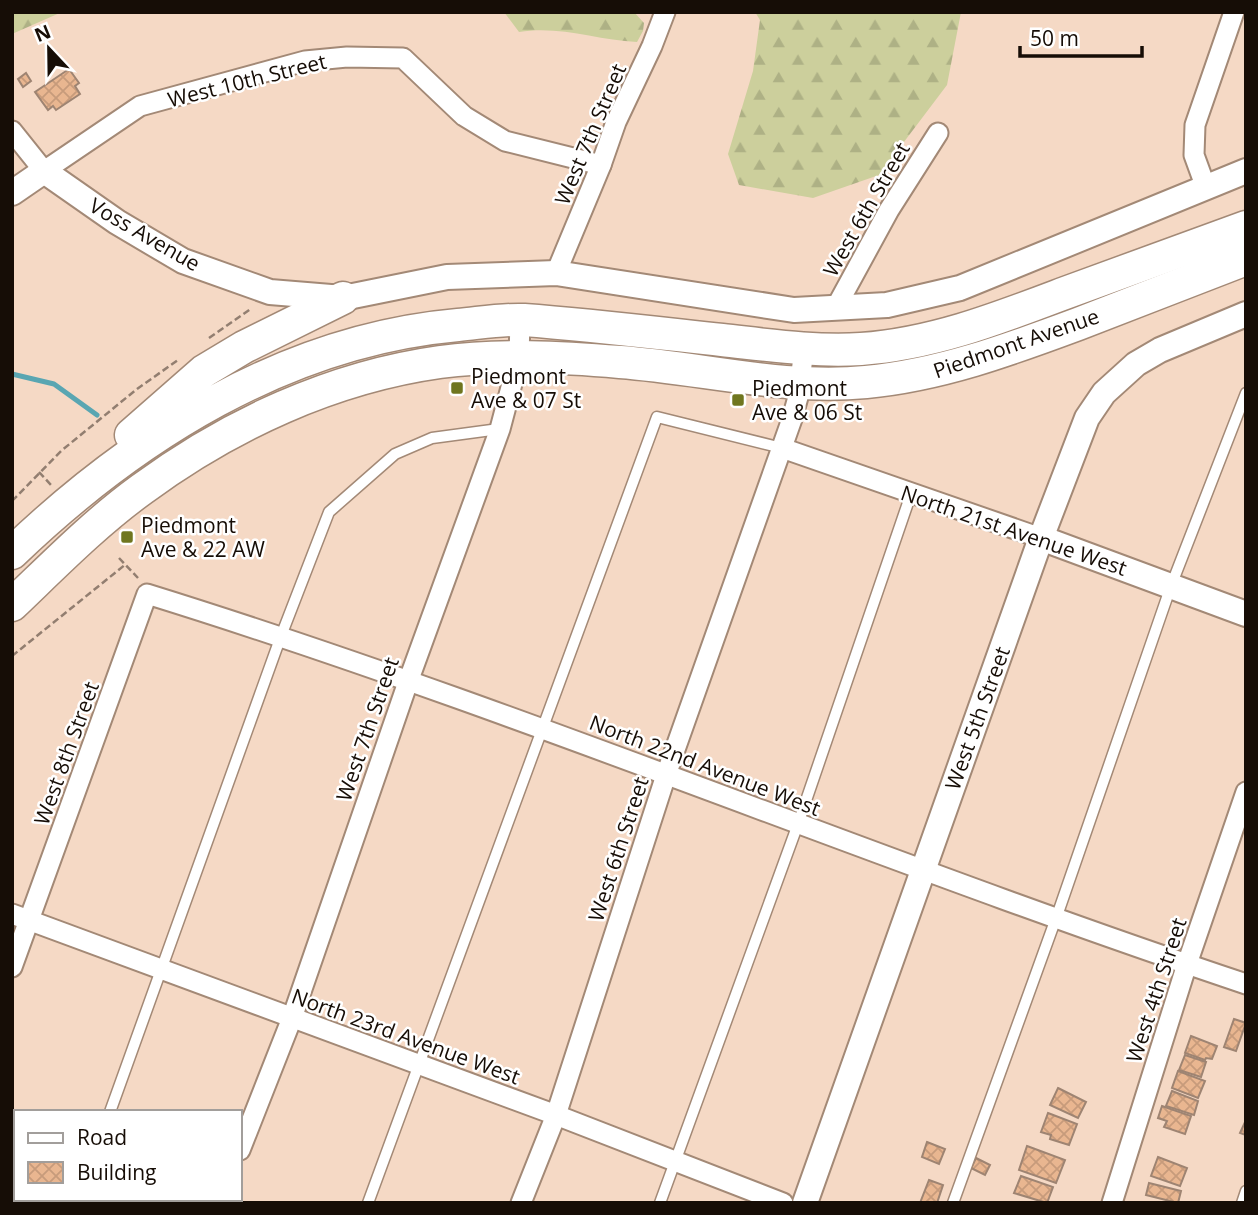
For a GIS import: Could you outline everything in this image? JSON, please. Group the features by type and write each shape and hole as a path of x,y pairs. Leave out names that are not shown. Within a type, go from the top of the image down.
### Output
{"highway":[{"name":"Piedmont Avenue","path":"14,549 55,498 134,452 188,416 244,385 295,364 356,344 431,327 520,320 804,349 877,347 956,331 1246,227"},
{"name":"Piedmont Avenue","path":"12,605 141,490 201,450 256,418 355,380 440,362 519,357 622,362 800,384 845,384 892,379 965,364 1024,344 1246,259"},
{"path":"55,498 204,371 244,346 343,298"}],"street":[{"name":"West 7th Street","path":"556,273 616,122 665,12"},
{"path":"1206,188 1194,155 1195,125 1234,12"},
{"name":"West 10th Street","path":"12,193 140,106 258,72 305,61 346,57 403,58 464,116 505,141 601,165"},
{"name":"Voss Avenue","path":"12,131 44,171 117,222 183,261 270,292 343,298"},
{"name":"West 6th Street","path":"835,309 889,210 938,133"},
{"path":"343,298 447,277 556,273 794,310 887,305 960,288 1246,171"},
{"name":"West 5th Street","path":"805,1203 1083,426 1104,393 1123,374 1147,357 1235,318"},
{"name":"West 7th Street","path":"242,1145 292,1018 408,682 500,429 519,357 520,320"},
{"name":"West 6th Street","path":"521,1203 556,1115 666,775 796,407 804,349"},
{"name":"North 21st Avenue West","path":"782,449 1041,538 1246,614"},
{"path":"14,549 50,569"},
{"name":"North 22nd Avenue West","path":"147,594 281,636 541,728 923,871 1246,984"},
{"name":"West 8th Street","path":"12,967 21,917 147,594"},
{"name":"West 4th Street","path":"1112,1203 1187,964 1246,792"},
{"name":"North 23rd Avenue West","path":"21,917 556,1115 783,1203"}],"lane":[{"path":"954,1203 1171,586 1246,393"},
{"path":"368,1203 657,417 782,449"},
{"path":"111,1110 281,636 329,512 395,454 432,439 500,429"},
{"path":"660,1203 798,824 911,494"},
{"path":"1242,1203 1246,1191"}],"path":[{"path":"207,340 260,303 270,292"},
{"path":"12,501 39,472 100,418 183,356"},
{"path":"39,472 55,498"},
{"path":"119,558 141,581 147,594"},
{"path":"12,656 126,564"}],"green space":[{"path":"12,12 62,12 12,34"},
{"path":"504,12 634,12 644,23 637,42 622,41 549,30 519,32"},
{"path":"755,12 961,12 947,85 879,175 813,198 739,185 728,154 753,71 760,20"}],"building":[{"path":"69,69 79,83 75,86 80,94 56,110 53,106 48,110 35,92"},
{"path":"26,73 31,81 23,87 18,79"},
{"path":"1234,1019 1246,1023 1236,1051 1224,1047"},
{"path":"1191,1036 1217,1046 1212,1059 1205,1060 1185,1053"},
{"path":"1185,1055 1206,1062 1201,1077 1179,1070"},
{"path":"1178,1071 1205,1081 1198,1098 1172,1088"},
{"path":"1058,1088 1086,1102 1078,1118 1050,1105"},
{"path":"1172,1091 1198,1101 1194,1115 1166,1106"},
{"path":"1162,1106 1191,1116 1185,1134 1164,1127 1167,1121 1158,1118"},
{"path":"1048,1113 1077,1124 1069,1145 1050,1139 1051,1135 1041,1132"},
{"path":"1246,1120 1246,1135 1240,1133"},
{"path":"927,1142 945,1149 939,1164 922,1157"},
{"path":"1027,1146 1065,1160 1056,1183 1019,1170"},
{"path":"1158,1157 1187,1168 1180,1186 1151,1176"},
{"path":"976,1158 990,1165 985,1175 971,1168"},
{"path":"1021,1176 1053,1187 1047,1203 1014,1193"},
{"path":"929,1180 943,1185 937,1203 920,1203"},
{"path":"1149,1183 1181,1191 1178,1203 1146,1195"}],"waterway":[{"path":"12,374 54,384 97,415"}],"place":[{"name":"Piedmont Ave & 07 St","path":"457,388"},
{"name":"Piedmont Ave & 06 St","path":"738,400"},
{"name":"Piedmont Ave & 22 AW","path":"127,537"}]}
